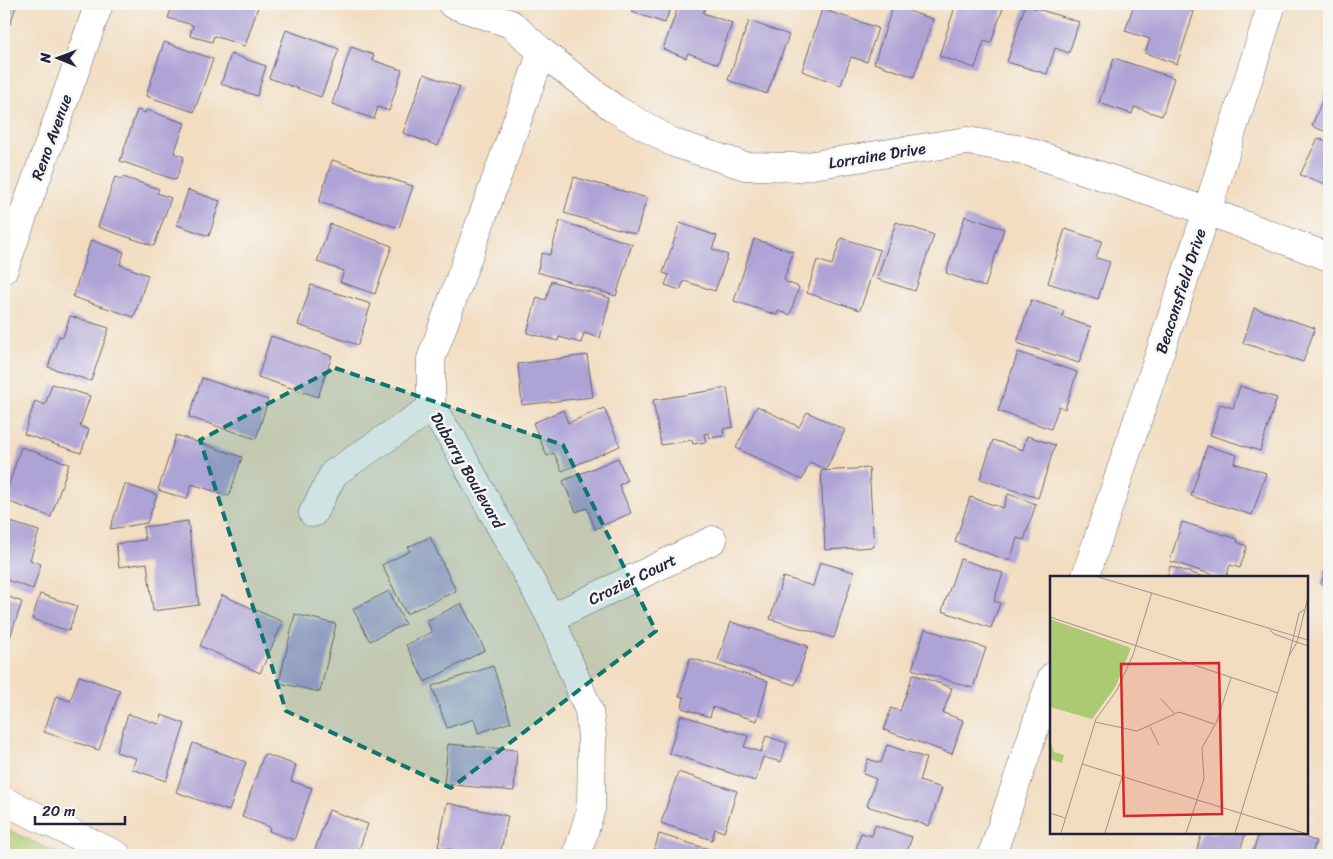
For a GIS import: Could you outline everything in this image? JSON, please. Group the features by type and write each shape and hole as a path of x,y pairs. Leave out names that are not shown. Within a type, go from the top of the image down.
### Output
{"street":[{"name":"Reno Avenue","path":"4,270 99,4"},
{"name":"Lorraine Drive","path":"452,4 512,24 542,52 615,109 674,144 745,166 800,167 967,141 1023,150 1207,210 1329,256"},
{"name":"Beaconsfield Drive","path":"1086,576 1207,210 1272,4"},
{"name":"Dubarry Boulevard","path":"542,52 431,359 431,408 453,440 552,618 589,711 592,736 591,809 577,855"},
{"path":"313,513 334,473 431,408"},
{"name":"Crozier Court","path":"552,618 713,540"},
{"path":"992,855 1050,683"},
{"path":"4,801 117,855"}],"highlighted area":[{"path":"335,368 563,445 656,631 451,788 286,711 200,440"}],"green space":[{"path":"4,828 61,855 4,855"}],"building":[{"path":"4,4 17,4 10,24 4,22"},
{"path":"173,4 259,4 245,46 214,36 212,42 190,36 193,25 168,18"},
{"path":"635,4 672,4 665,23 632,12"},
{"path":"679,4 707,4 703,13 732,23 718,64 688,53 686,58 663,49"},
{"path":"956,4 990,4 1003,8 991,43 984,41 975,68 939,56"},
{"path":"1134,4 1170,4 1194,12 1177,64 1145,53 1150,39 1125,31"},
{"path":"1025,5 1079,22 1069,53 1055,48 1047,74 1007,62"},
{"path":"893,6 933,19 914,77 874,63"},
{"path":"822,9 878,28 867,62 851,57 841,85 802,71"},
{"path":"749,21 789,35 767,94 728,80"},
{"path":"286,30 339,49 321,97 269,78"},
{"path":"164,42 213,59 194,112 146,96"},
{"path":"351,47 374,55 372,60 402,70 389,111 378,107 374,119 332,104"},
{"path":"231,54 266,66 257,96 221,84"},
{"path":"1114,58 1174,78 1162,116 1134,107 1132,114 1099,103"},
{"path":"424,74 460,87 438,146 403,133"},
{"path":"1326,90 1329,91 1329,133 1312,126"},
{"path":"137,110 145,113 146,110 185,123 174,153 184,157 176,180 120,161"},
{"path":"1318,138 1329,142 1329,185 1300,175"},
{"path":"332,160 413,186 399,228 319,202"},
{"path":"115,177 122,179 123,177 159,189 157,193 171,198 154,246 98,227"},
{"path":"574,177 647,198 636,234 564,213"},
{"path":"188,190 220,201 209,236 177,225"},
{"path":"965,216 1004,229 985,287 946,273"},
{"path":"560,221 632,244 616,296 537,272 542,253 550,255"},
{"path":"896,222 934,235 915,291 877,279"},
{"path":"680,223 717,236 712,249 728,255 715,291 684,281 680,290 665,285 669,275 663,273"},
{"path":"330,224 392,246 375,294 340,282 344,271 317,262"},
{"path":"1065,229 1102,241 1096,258 1110,262 1098,299 1048,283"},
{"path":"841,238 880,250 860,310 807,293 817,260 832,265"},
{"path":"754,239 793,252 784,279 786,282 799,287 790,315 778,311 777,315 734,301"},
{"path":"91,240 124,252 120,265 148,275 134,317 73,297"},
{"path":"551,281 610,298 600,338 584,333 581,343 559,337 558,341 527,333 537,297 546,300"},
{"path":"311,285 371,304 358,345 298,325"},
{"path":"1031,300 1064,311 1062,317 1091,327 1079,363 1017,343"},
{"path":"1254,308 1315,328 1303,362 1243,343"},
{"path":"70,316 109,328 91,381 48,367 59,336 63,337"},
{"path":"271,336 332,356 318,397 258,377"},
{"path":"1018,352 1077,372 1065,409 1059,406 1051,429 998,411"},
{"path":"587,355 593,397 522,405 518,364"},
{"path":"202,378 268,400 256,439 189,417"},
{"path":"52,384 90,396 80,426 89,430 81,453 24,434 35,401 45,405"},
{"path":"1240,386 1277,398 1260,451 1210,435 1220,404 1233,408"},
{"path":"727,388 733,427 723,429 724,436 710,438 709,433 704,434 706,442 693,444 692,440 661,445 653,400"},
{"path":"757,406 799,427 807,412 845,430 826,470 810,462 802,480 736,448"},
{"path":"604,408 620,446 562,471 554,453 547,456 533,423 563,410 568,423"},
{"path":"176,435 242,457 229,496 192,484 187,499 158,490"},
{"path":"1027,436 1055,445 1038,498 980,479 993,440 1023,450"},
{"path":"1207,446 1237,455 1234,463 1266,473 1252,515 1191,496"},
{"path":"21,447 69,464 51,517 4,500"},
{"path":"618,458 627,481 619,485 631,513 595,529 587,508 576,512 563,481"},
{"path":"869,468 874,547 825,550 821,471"},
{"path":"125,484 157,495 147,523 110,529"},
{"path":"1008,494 1036,504 1024,540 1017,538 1010,561 955,542 970,497 1003,508"},
{"path":"4,520 39,531 30,560 41,564 33,589 4,579"},
{"path":"188,521 199,605 153,611 147,563 119,567 116,544 145,540 143,527"},
{"path":"1182,522 1238,539 1237,542 1247,546 1240,568 1230,565 1227,576 1217,576 1170,561"},
{"path":"430,537 456,591 406,614 382,565 410,551 408,547"},
{"path":"1329,557 1329,587 1321,584"},
{"path":"960,559 1003,573 994,601 1000,603 991,628 942,611"},
{"path":"820,562 854,572 834,638 770,619 783,577 813,586"},
{"path":"1170,566 1200,576 1168,576"},
{"path":"389,591 405,624 370,641 353,609"},
{"path":"40,594 77,606 69,631 32,619"},
{"path":"4,595 22,602 4,655"},
{"path":"222,595 283,622 260,673 200,646"},
{"path":"461,603 485,650 425,682 406,645 432,632 427,621"},
{"path":"295,614 336,624 320,692 279,683"},
{"path":"731,622 808,646 795,685 718,660"},
{"path":"925,629 986,648 973,688 912,669"},
{"path":"1329,641 1329,658 1324,643"},
{"path":"690,658 768,681 757,721 713,707 710,717 682,708 684,697 679,696"},
{"path":"493,666 511,722 478,733 474,719 447,728 432,686"},
{"path":"913,674 952,688 943,713 963,720 952,754 884,730 891,708 900,711"},
{"path":"79,676 120,690 99,750 44,732 56,696 70,701"},
{"path":"128,714 159,724 162,715 185,724 166,781 132,769 136,758 116,752"},
{"path":"681,715 748,736 744,747 761,752 766,736 787,743 781,762 763,757 755,781 669,753"},
{"path":"193,743 246,762 229,811 176,792"},
{"path":"448,744 517,750 514,791 444,784"},
{"path":"887,745 926,758 919,781 942,788 929,826 867,806 876,779 863,774 868,759 881,763"},
{"path":"264,754 296,765 291,781 312,788 294,840 269,831 270,827 242,817"},
{"path":"678,772 737,791 724,832 715,829 712,840 661,823"},
{"path":"447,803 508,816 500,855 466,855 466,853 438,847"},
{"path":"329,810 368,824 357,855 313,855"},
{"path":"875,825 912,837 906,855 854,855 861,833 872,836"},
{"path":"659,834 728,855 653,855"},
{"path":"1202,834 1246,834 1238,855 1195,855"},
{"path":"1259,834 1293,834 1316,841 1312,855 1252,855"}]}
